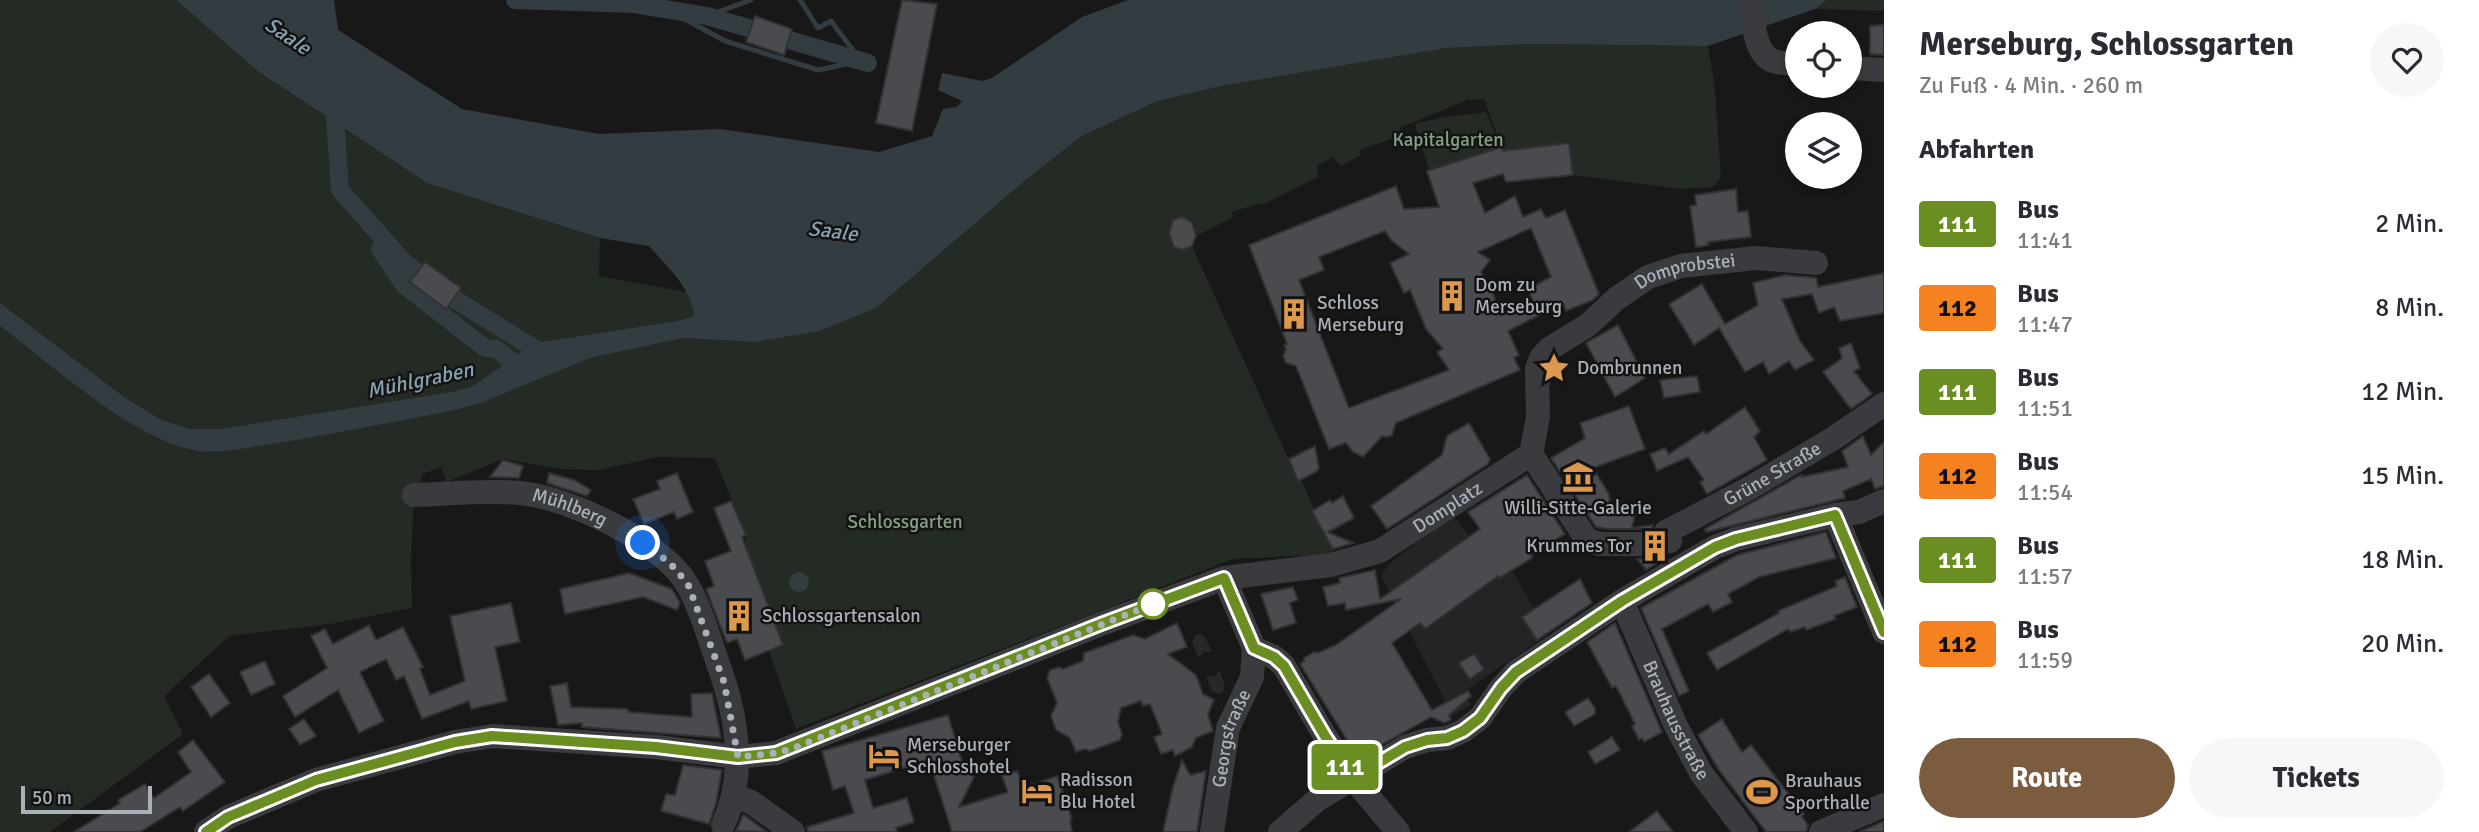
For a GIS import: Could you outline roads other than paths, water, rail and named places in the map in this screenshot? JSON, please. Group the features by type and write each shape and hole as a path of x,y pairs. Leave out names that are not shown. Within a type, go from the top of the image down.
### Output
{"street":[{"path":"1751,0 1758,42 1768,58 1785,63"},
{"path":"1862,69 1884,70"},
{"name":"Domprobstei","path":"1531,454 1538,416 1537,369 1541,358 1549,349 1648,277 1663,270 1756,258 1816,263"},
{"name":"Grüne Straße","path":"1660,543 1666,532 1748,489 1834,438 1884,404"},
{"path":"1531,454 1587,540 1600,544 1660,543 1683,566"},
{"name":"Domplatz","path":"206,832 228,817 316,780 455,742 492,736 656,747 738,757 794,748 1101,624 1224,578 1331,565 1380,551 1531,454"},
{"name":"Mühlberg","path":"414,495 521,493 559,501 623,531 670,563 688,584 719,668 730,708 738,757 733,796 723,825"},
{"path":"1280,832 1317,800 1405,747 1427,740 1447,738 1463,731 1480,718 1516,672 1622,601 1715,547 1736,539 1835,515 1859,512 1884,501"},
{"path":"1835,515 1884,632"},
{"path":"1224,578 1254,648 1274,657 1284,666 1353,778 1398,832"},
{"name":"Brauhausstraße","path":"1622,601 1685,744 1701,773 1746,832"},
{"name":"Georgstraße","path":"1212,832 1228,727 1252,677 1254,648"},
{"path":"733,796 751,802 793,832"},
{"path":"1821,832 1884,805"}],"water":[{"name":"Saale","path":"176,0 334,0 338,30 462,109 599,134 720,129 879,152 932,136 943,109 957,107 962,101 938,90 942,73 982,81 992,78 1082,17 1128,0 1827,0 1815,9 1708,46 1531,44 1447,48 1221,86 1158,101 1082,136 1022,183 876,308 820,331 755,342 683,338 590,358 481,403 455,410 290,441 209,452 168,442 143,430 92,397 0,326 0,303 127,399 162,420 190,429 220,429 451,392 473,386 534,343 677,321 694,316 689,296 649,246 600,238 427,183 259,72"},
{"path":"795,572 803,572 809,582 803,592 795,592 789,586 789,578"}],"waterway":[{"path":"515,0 634,4 707,16 868,63"},
{"path":"707,16 751,0"},
{"path":"668,10 725,41 818,70 861,61 831,21 818,28 800,0"},
{"path":"334,102 340,190 403,261 440,290 548,357"},
{"path":"380,249 404,285 485,348 497,349 521,370"}],"place":[{"name":"Dom zu Merseburg","path":"1452,296"},
{"name":"Schloss Merseburg","path":"1294,314"},
{"name":"Dombrunnen","path":"1554,368"},
{"name":"Willi-Sitte-Galerie","path":"1578,477"},
{"name":"Krummes Tor","path":"1655,546"},
{"name":"Schlossgartensalon","path":"739,616"},
{"name":"Merseburger Schlosshotel","path":"884,756"},
{"name":"Radisson Blu Hotel","path":"1037,791"},
{"name":"Brauhaus Sporthalle","path":"1762,792"}],"park label":[{"name":"Kapitalgarten","path":"1448,140"},
{"name":"Schlossgarten","path":"905,522"}],"water label":[{"name":"Mühlgraben","path":"420,380"}]}
